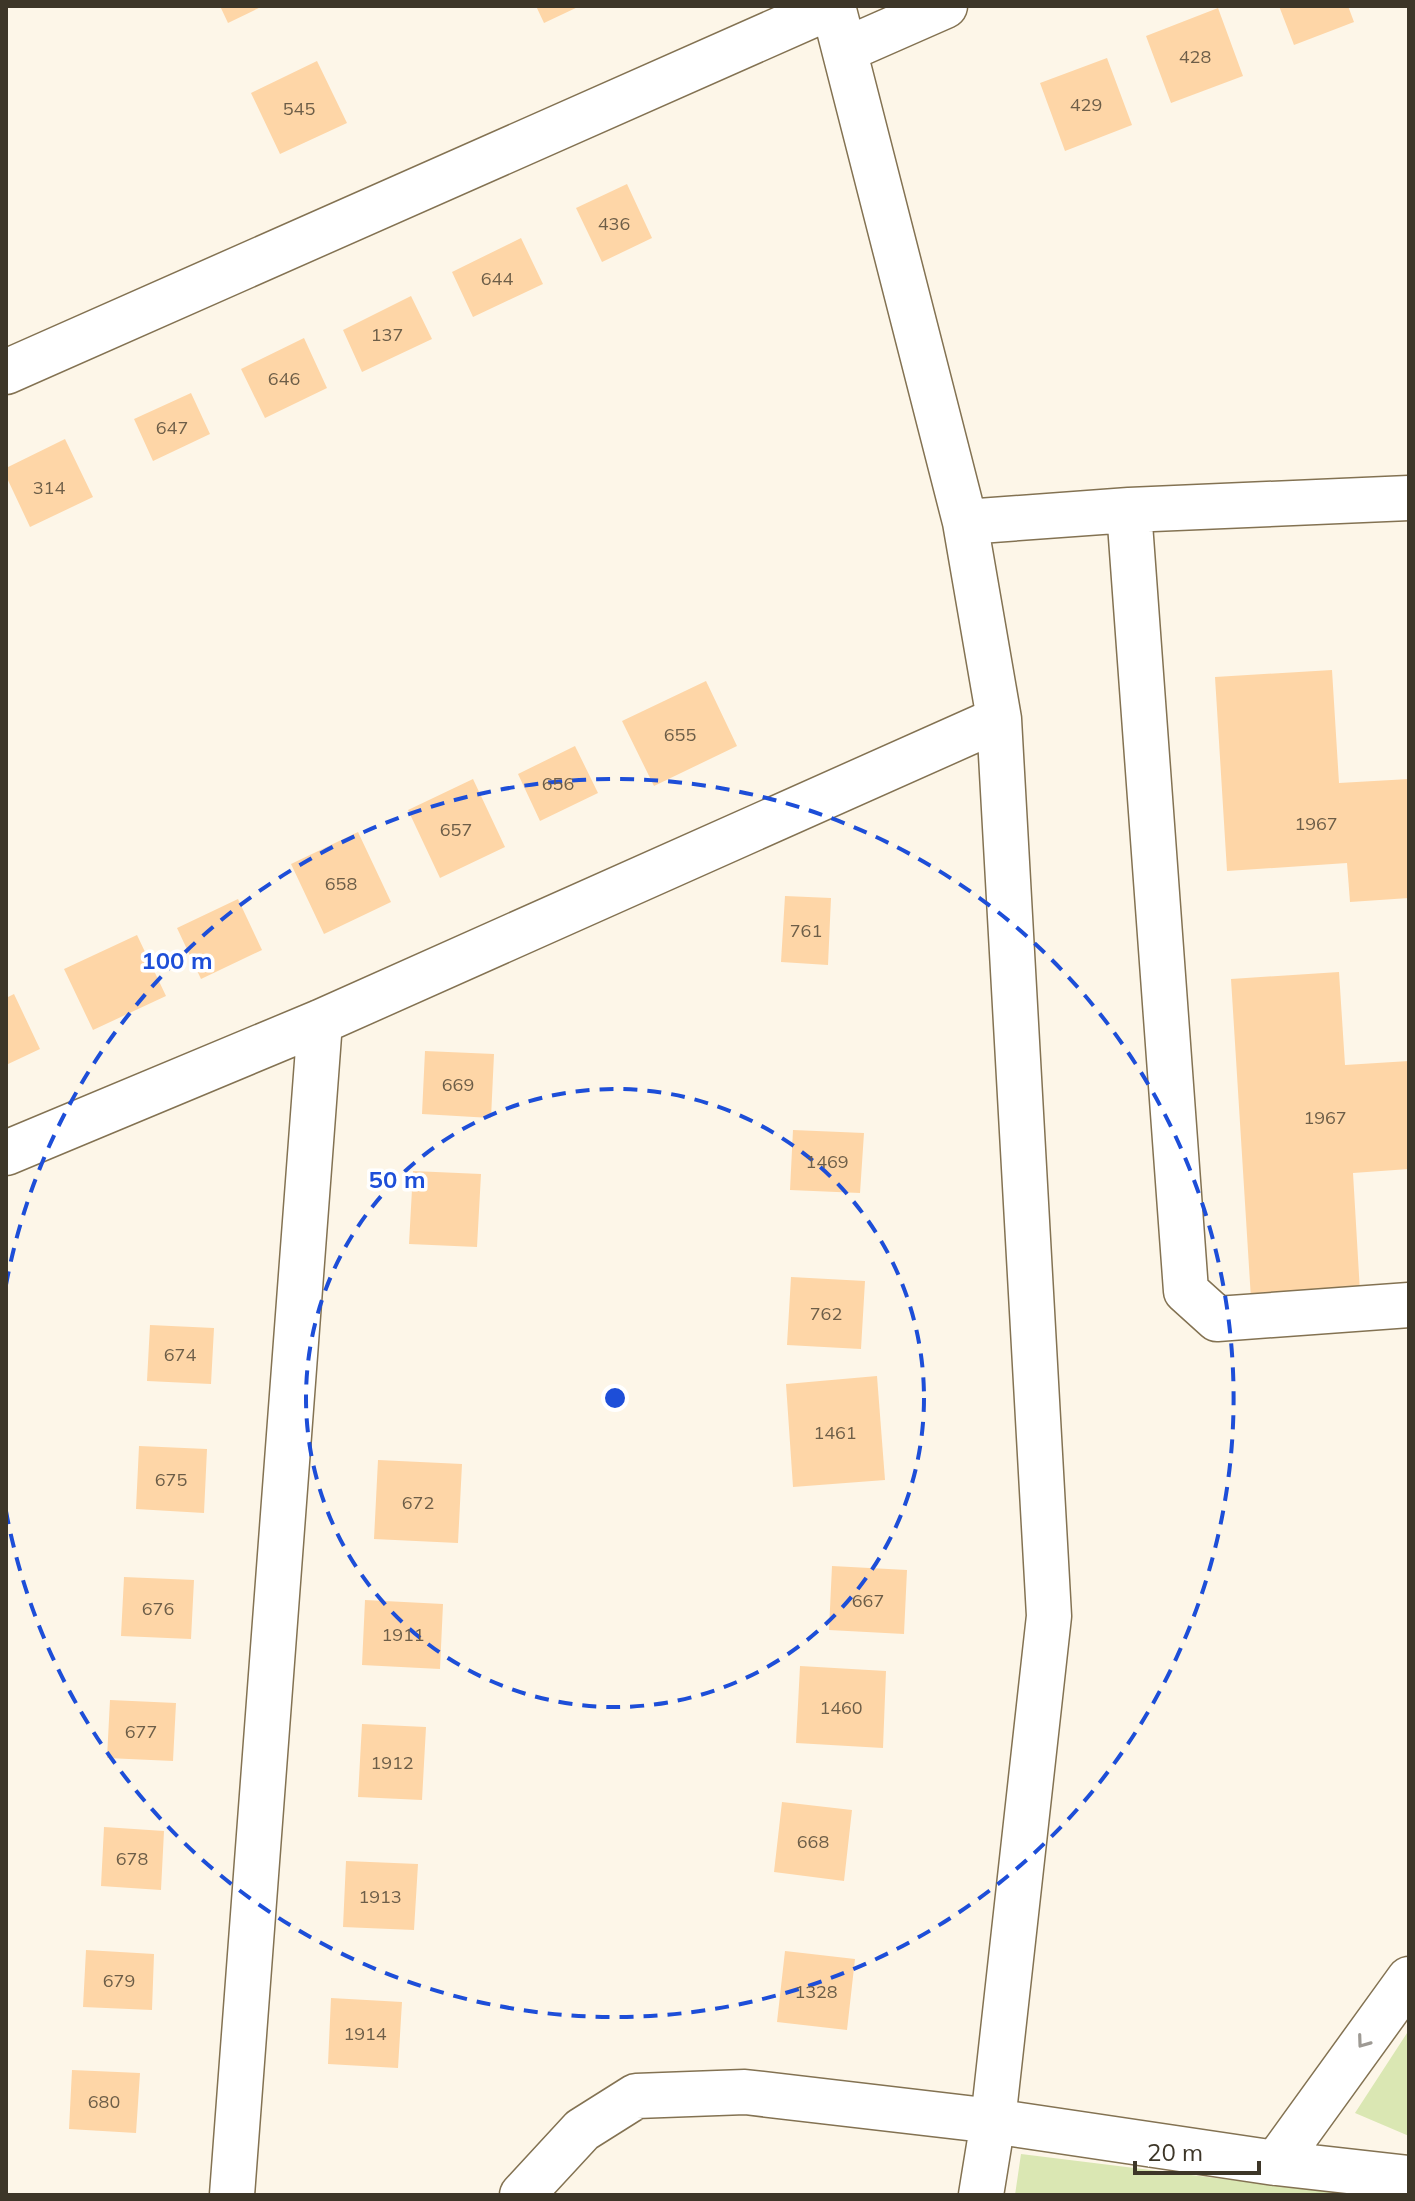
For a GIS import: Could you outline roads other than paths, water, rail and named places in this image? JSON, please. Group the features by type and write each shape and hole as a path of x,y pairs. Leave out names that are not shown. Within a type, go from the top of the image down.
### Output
{"street":[{"path":"6,372 833,6 965,522 999,719 1049,1616 993,2121 981,2195"},
{"path":"845,50 945,6"},
{"path":"965,522 1129,510 1409,498"},
{"path":"1129,510 1186,1291 1217,1319 1409,1305"},
{"path":"6,1153 320,1022 999,719"},
{"path":"232,2195 320,1022"},
{"path":"1276,2163 1409,1979"},
{"path":"522,2195 582,2130 636,2096 745,2092 993,2121 1276,2163 1409,2178"}]}
